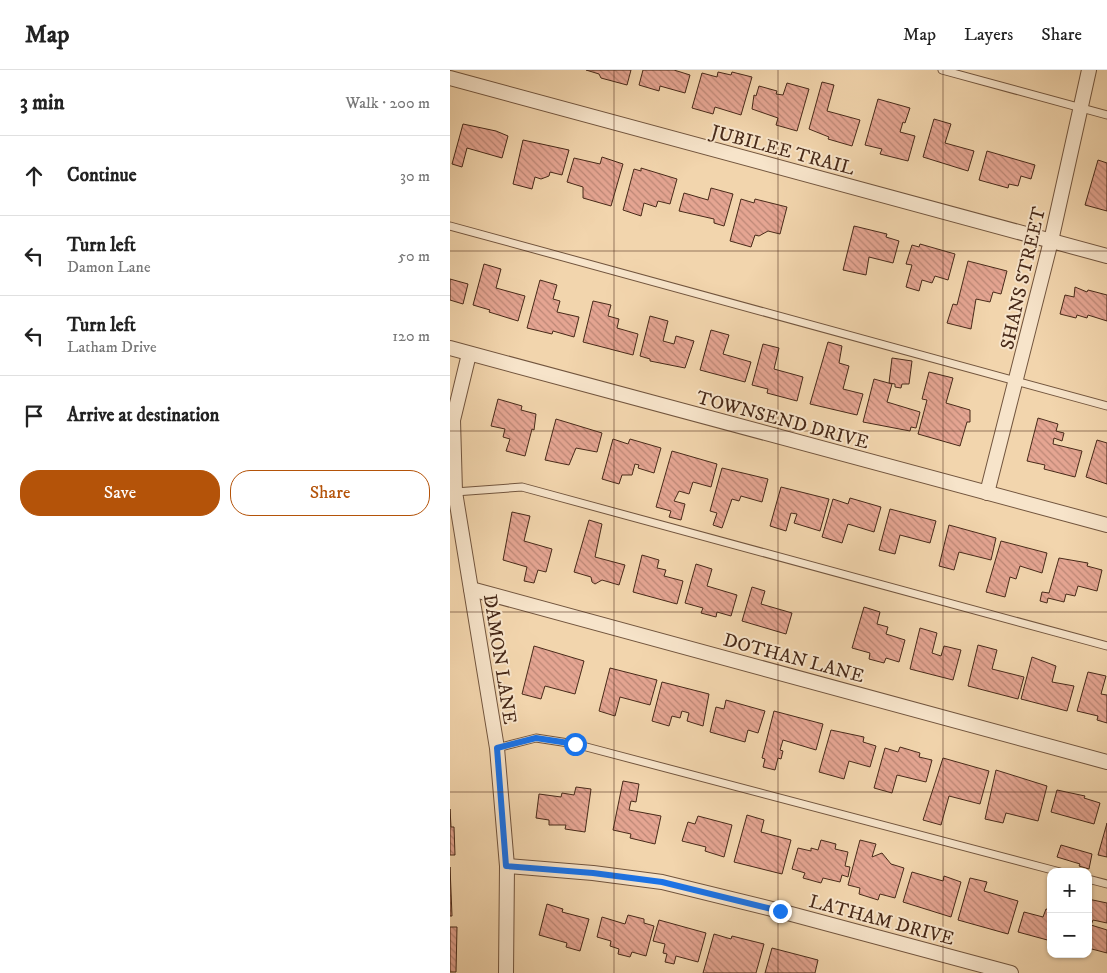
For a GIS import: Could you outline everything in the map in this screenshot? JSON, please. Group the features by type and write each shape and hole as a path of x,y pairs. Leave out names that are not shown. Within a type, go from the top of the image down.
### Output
{"street":[{"name":"SHANS STREET","path":"987,493 1017,382 1051,241 1079,107 1089,70"},
{"name":"JUBILEE TRAIL","path":"450,78 1107,256"},
{"name":"TOWNSEND DRIVE","path":"450,348 1107,525"},
{"name":"DAMON LANE","path":"469,354 453,420 455,492 497,748 506,866 506,973"},
{"name":"DOTHAN LANE","path":"471,589 1107,762"},
{"name":"LATHAM DRIVE","path":"506,866 593,873 662,882 790,913 1011,973"}],"lane":[{"path":"942,70 1107,115"},
{"path":"450,226 1107,406"},
{"path":"455,492 522,486 1107,646"},
{"path":"497,748 536,738 575,744 1047,869"},
{"path":"1092,880 1107,884"}],"building":[{"path":"586,70 631,70 627,85 601,78 599,74"},
{"path":"643,70 674,70 690,75 685,93 660,86 659,91 639,85"},
{"path":"718,72 731,75 732,72 752,77 741,115 715,107 713,114 692,108 702,73 717,77"},
{"path":"822,82 834,85 827,111 860,120 852,146 828,139 829,137 809,129"},
{"path":"787,83 809,89 797,131 776,125 778,118 752,109 754,95 756,96 759,86 777,91 776,94 783,95"},
{"path":"878,99 910,108 900,132 915,136 908,161 880,154 882,149 865,145"},
{"path":"934,119 951,124 945,143 974,151 968,171 923,157"},
{"path":"463,124 496,131 508,136 502,158 467,148 462,167 452,164"},
{"path":"523,140 569,150 562,175 550,172 549,176 541,179 535,177 532,189 513,184"},
{"path":"987,151 1035,165 1031,179 1021,176 1018,186 1009,184 1008,188 979,180"},
{"path":"602,157 623,164 611,206 583,198 583,187 567,182 574,158 600,164"},
{"path":"1098,160 1107,163 1107,211 1085,205"},
{"path":"641,168 677,179 670,204 658,201 656,207 644,203 641,216 623,210 634,169 641,171"},
{"path":"711,188 733,194 724,226 714,223 714,219 679,211 684,193 708,200"},
{"path":"741,199 754,203 755,199 787,207 780,234 768,231 759,236 755,235 751,247 730,241"},
{"path":"854,226 887,234 886,237 899,241 893,263 869,257 866,275 843,270"},
{"path":"920,244 955,254 948,280 935,276 932,283 922,280 919,291 906,287 912,265 906,264 912,245 919,247"},
{"path":"968,261 1007,271 1001,294 993,292 990,302 976,299 971,329 947,323 953,304 957,305"},
{"path":"484,264 501,269 496,288 525,296 518,321 473,305"},
{"path":"450,279 468,284 463,304 450,300"},
{"path":"540,280 557,285 553,299 560,301 557,312 579,317 574,337 553,331 552,334 527,328"},
{"path":"1075,287 1087,292 1088,290 1107,295 1107,321 1088,315 1087,318 1077,315 1076,318 1060,314 1065,295 1074,297"},
{"path":"593,301 611,305 608,316 619,319 617,328 638,334 633,355 583,342"},
{"path":"650,316 668,321 663,341 674,344 676,336 694,341 685,368 650,361 650,359 640,356"},
{"path":"711,330 729,335 723,354 751,362 745,382 700,370"},
{"path":"828,342 842,346 839,363 849,366 843,389 863,394 857,415 810,404"},
{"path":"763,344 779,348 774,369 803,377 797,401 767,393 768,389 752,385"},
{"path":"892,358 912,361 909,384 902,384 901,388 889,383"},
{"path":"929,372 953,378 946,403 970,410 970,422 967,422 960,446 918,434 927,400 922,399"},
{"path":"874,379 892,384 887,402 920,412 916,428 911,427 910,431 863,422"},
{"path":"498,399 522,406 521,410 536,414 534,430 532,429 525,456 506,451 510,439 503,437 505,429 491,426"},
{"path":"1038,418 1058,424 1056,431 1064,433 1062,441 1054,438 1053,444 1082,451 1075,477 1044,469 1045,465 1027,461"},
{"path":"556,419 602,433 597,452 576,448 569,465 545,460"},
{"path":"613,439 628,444 630,439 661,448 654,473 638,468 639,465 635,464 632,475 622,475 619,484 602,479"},
{"path":"1097,440 1107,443 1107,484 1086,477"},
{"path":"672,451 717,464 711,487 693,482 689,494 679,491 674,501 685,504 681,520 669,517 671,511 656,507"},
{"path":"722,468 768,479 762,502 741,496 739,501 732,499 722,528 713,525 717,513 710,511"},
{"path":"781,487 829,499 820,531 794,523 797,514 791,513 786,531 770,526"},
{"path":"850,498 881,507 874,532 848,524 842,543 822,537 833,499 848,504"},
{"path":"890,509 936,521 930,543 900,535 895,554 879,550"},
{"path":"512,512 530,516 524,541 552,549 546,572 538,570 534,583 524,581 527,567 503,560"},
{"path":"589,520 602,524 595,557 625,565 619,585 602,580 595,584 592,582 591,577 574,572"},
{"path":"949,525 996,538 991,560 959,552 954,570 939,566"},
{"path":"1001,541 1047,553 1042,573 1020,566 1016,579 1010,577 1005,597 986,592"},
{"path":"642,555 659,560 657,568 666,570 664,576 683,581 677,604 633,592"},
{"path":"1059,558 1088,563 1087,566 1102,570 1097,591 1078,586 1075,596 1066,594 1064,602 1048,598 1047,603 1040,601 1042,592 1049,593"},
{"path":"696,564 712,569 707,586 737,595 731,616 717,612 716,617 701,613 703,608 685,603"},
{"path":"752,587 765,591 761,604 792,613 786,634 742,621"},
{"path":"864,607 880,612 877,624 888,627 886,634 905,640 899,662 886,658 884,663 869,659 870,653 852,648"},
{"path":"920,628 937,633 932,653 941,656 944,646 961,650 953,680 910,669"},
{"path":"978,645 997,650 992,669 1024,677 1018,699 968,686"},
{"path":"534,646 584,661 575,694 545,686 541,699 522,694"},
{"path":"1032,657 1056,666 1052,682 1074,686 1067,711 1021,699"},
{"path":"610,668 657,680 650,705 620,697 615,716 599,711"},
{"path":"1088,672 1106,676 1101,694 1107,695 1107,723 1097,720 1098,716 1077,711"},
{"path":"662,682 709,694 703,726 687,721 689,713 682,711 680,718 672,716 669,726 652,721"},
{"path":"726,700 765,711 758,733 748,730 745,742 710,732 716,707 724,709"},
{"path":"774,711 823,724 816,750 783,740 780,750 783,751 781,759 778,758 775,770 763,767 765,759 762,758"},
{"path":"831,730 864,737 863,742 876,746 870,767 849,761 844,779 819,772"},
{"path":"900,747 920,753 919,757 932,760 926,782 897,775 892,793 874,788 885,748 898,752"},
{"path":"943,758 989,771 980,804 949,796 941,825 923,820"},
{"path":"996,770 1047,786 1038,821 1006,813 1003,823 985,819"},
{"path":"623,781 639,784 636,802 631,801 629,810 661,816 655,844 630,838 631,834 613,830"},
{"path":"576,787 591,789 585,832 565,829 566,825 549,825 549,820 536,818 539,794 561,797 562,793 574,795"},
{"path":"1057,790 1085,796 1084,798 1100,803 1094,824 1051,812"},
{"path":"450,809 451,827 454,827 455,855 450,855"},
{"path":"747,815 764,820 761,832 791,840 782,874 734,862"},
{"path":"698,816 732,825 724,857 705,851 706,847 682,841 688,822 695,824"},
{"path":"1107,823 1107,857 1098,855"},
{"path":"821,840 836,844 835,849 848,852 845,866 850,867 848,877 842,875 840,882 823,878 821,883 803,878 805,873 792,869 798,848 811,851 811,848 818,850"},
{"path":"860,840 876,844 872,857 882,853 891,864 904,868 895,898 880,894 878,900 859,894 860,888 848,885"},
{"path":"1061,845 1092,854 1089,868 1057,857"},
{"path":"450,867 452,916 450,916"},
{"path":"912,872 943,881 944,876 961,882 951,917 903,902"},
{"path":"970,878 987,882 984,891 1018,901 1008,934 958,920"},
{"path":"1092,900 1107,903 1107,923 1093,920 1092,922"},
{"path":"547,904 563,909 562,912 589,919 580,951 566,947 567,943 539,935"},
{"path":"1047,909 1047,940 1018,932 1024,912 1043,917"},
{"path":"628,915 644,919 644,923 654,926 646,956 632,952 630,957 618,954 619,949 610,946 611,941 597,937 602,917 625,924"},
{"path":"659,920 706,933 698,962 676,956 674,964 665,962 667,954 663,953 665,944 653,941"},
{"path":"1092,925 1107,930 1107,953 1092,949"},
{"path":"450,927 457,927 456,972 450,972"},
{"path":"714,934 731,939 732,936 764,944 756,973 703,973"},
{"path":"772,948 818,960 815,973 765,973"}],"route":[{"path":"575,744 536,738 513,742 497,748 506,866 593,873 662,882 780,911"}]}
